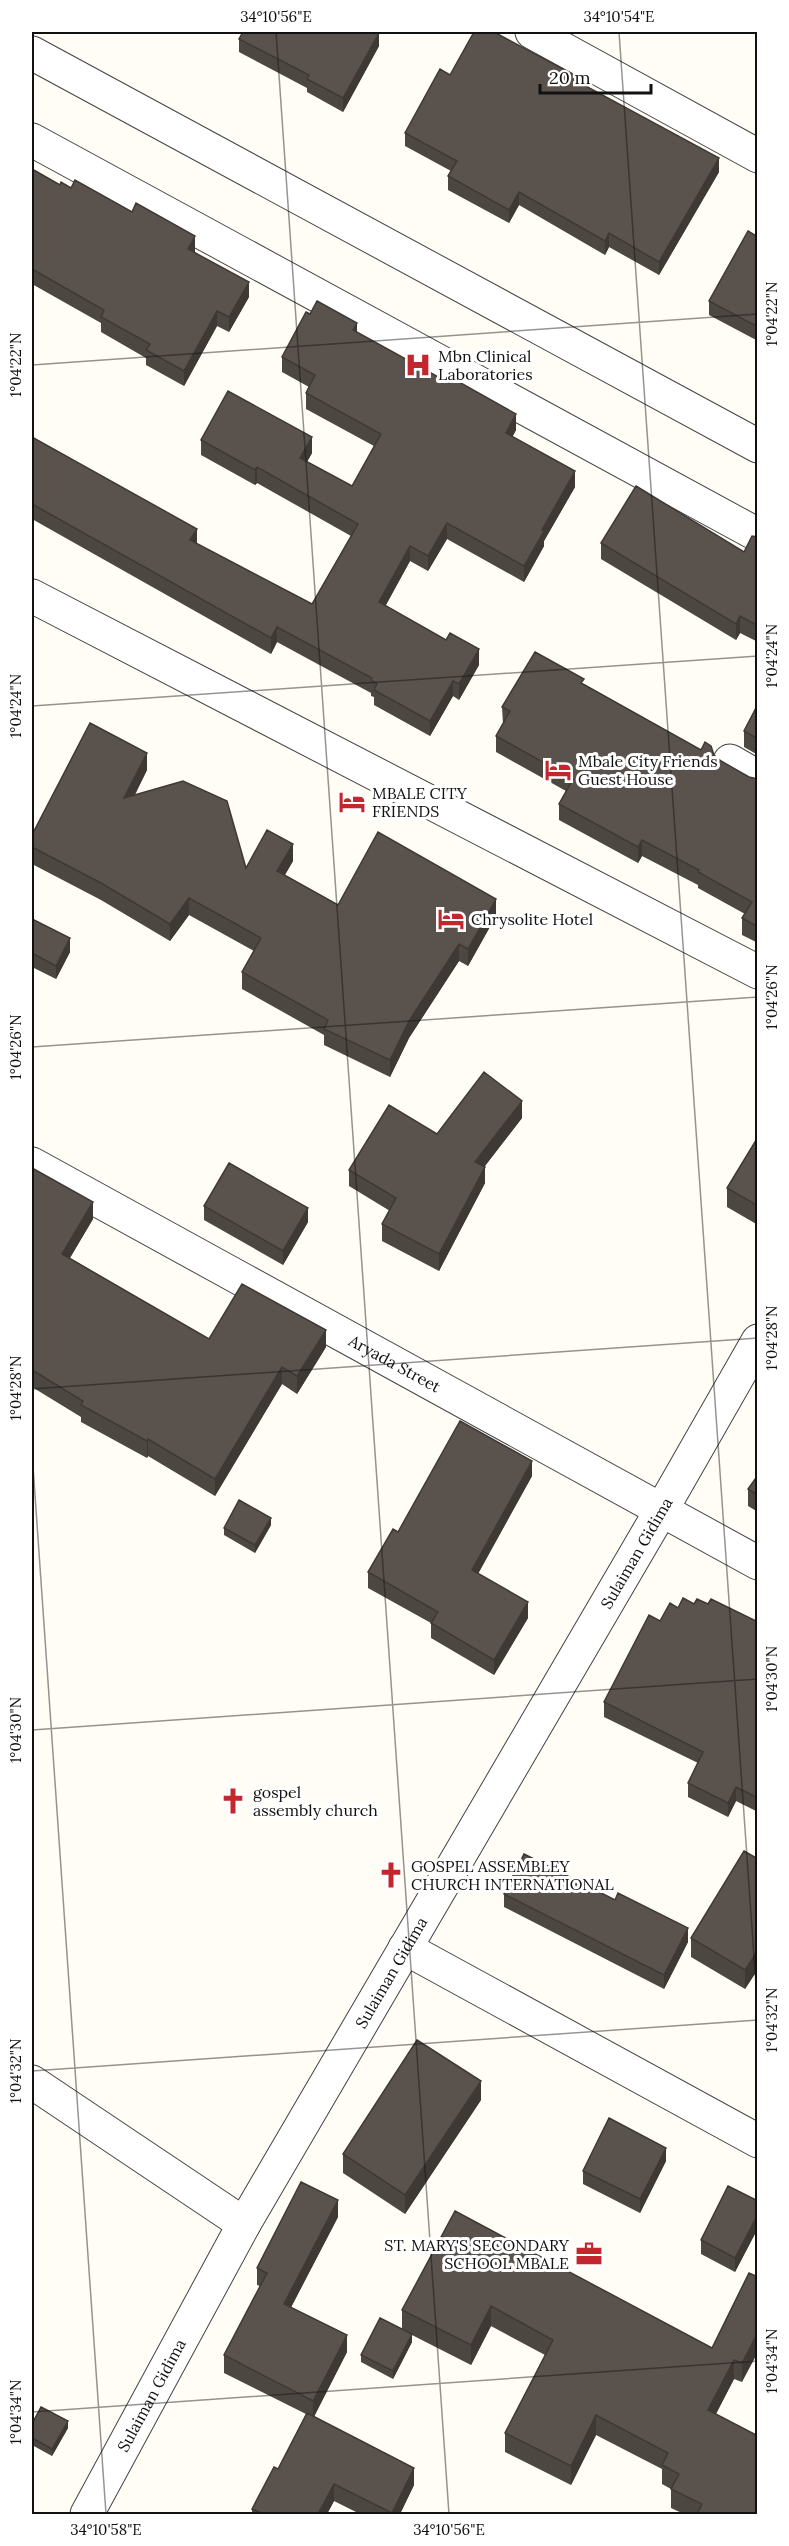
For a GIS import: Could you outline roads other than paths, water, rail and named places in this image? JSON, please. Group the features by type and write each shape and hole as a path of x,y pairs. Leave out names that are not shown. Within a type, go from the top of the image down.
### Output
{"street":[{"path":"532,32 758,156"},
{"path":"32,53 758,446"},
{"path":"32,140 758,535"},
{"path":"32,596 758,972"},
{"name":"Aryada Street","path":"32,1164 758,1563"},
{"name":"Sulaiman Gidima","path":"87,2514 244,2224 758,1341"},
{"path":"405,1948 758,2142"},
{"path":"32,2082 244,2224"}],"place":[{"name":"Mbn Clinical Laboratories","path":"418,365"},
{"name":"Mbale City Friends Guest House","path":"558,770"},
{"name":"MBALE CITY FRIENDS","path":"352,802"},
{"name":"Chrysolite Hotel","path":"451,919"},
{"name":"gospel assembly church","path":"233,1801"},
{"name":"GOSPEL ASSEMBLEY CHURCH INTERNATIONAL","path":"391,1875"},
{"name":"ST. MARY'S SECONDARY SCHOOL MBALE","path":"589,2254"}]}
